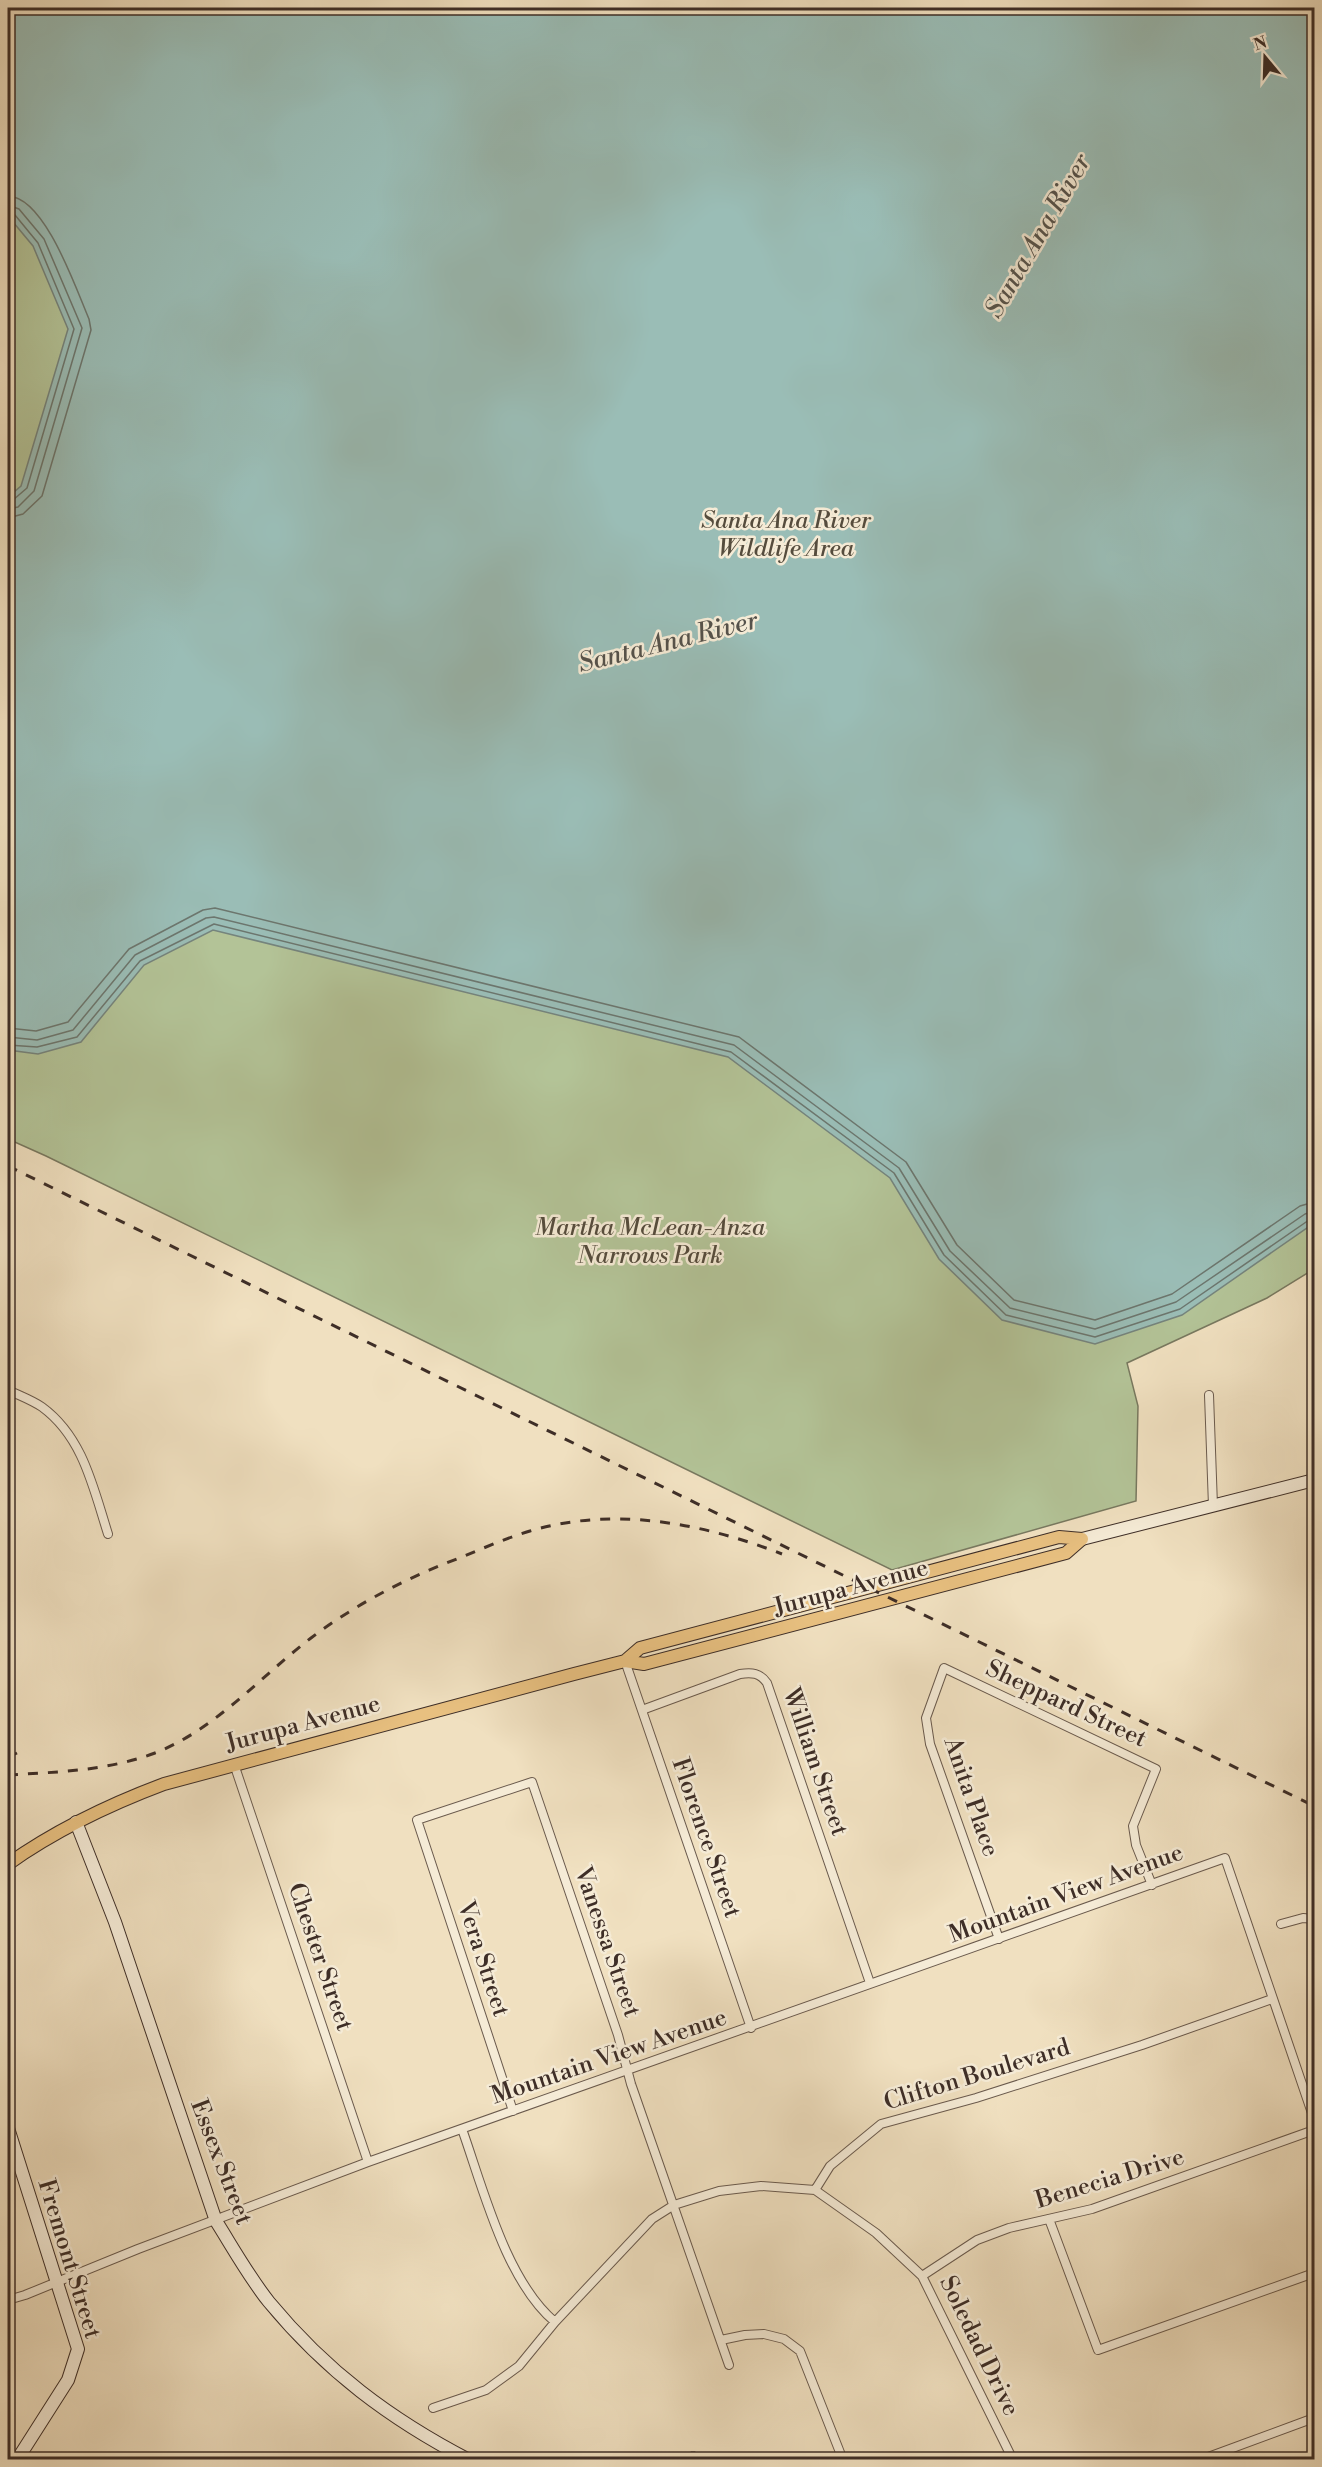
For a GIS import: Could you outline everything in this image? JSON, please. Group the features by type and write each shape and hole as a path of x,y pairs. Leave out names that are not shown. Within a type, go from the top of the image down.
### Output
{"main road":[{"name":"Jurupa Avenue","path":"8,1864 76,1822 120,1801 164,1784 625,1661 644,1664 1066,1553 1082,1539"}],"street":[{"path":"8,1390 41,1406 68,1431 83,1458 108,1534"},
{"path":"1209,1395 1213,1506"},
{"name":"Jurupa Avenue","path":"1082,1539 1314,1480"},
{"name":"Florence Street","path":"625,1661 751,2028"},
{"name":"Sheppard Street","path":"944,1668 1156,1768 1133,1826 1136,1845 1152,1885"},
{"name":"Anita Place","path":"944,1668 926,1718 930,1744 999,1939"},
{"name":"William Street","path":"642,1710 740,1674 750,1672 763,1677 771,1694 870,1983"},
{"name":"Chester Street","path":"234,1764 368,2162"},
{"name":"Vanessa Street","path":"417,1820 532,1782 631,2084 729,2365"},
{"name":"Vera Street","path":"417,1820 513,2111"},
{"name":"Essex Street","path":"76,1822 115,1922 216,2221 269,2301 310,2347 350,2384 392,2416 469,2460"},
{"name":"Mountain View Avenue","path":"8,2300 368,2162 1225,1858 1272,1999"},
{"path":"1281,1924 1303,1918 1314,1919"},
{"path":"1272,1999 1314,2119"},
{"name":"Clifton Boulevard","path":"815,2190 830,2166 881,2124 976,2098 1142,2045 1272,1999"},
{"name":"Fremont Street","path":"8,2128 78,2349 68,2380 17,2460"},
{"path":"462,2129 512,2261 540,2310 555,2322"},
{"name":"Benecia Drive","path":"922,2276 977,2240 1009,2228 1092,2209 1314,2130"},
{"path":"434,2408 486,2390 519,2366 555,2322 652,2219 674,2205 719,2192 761,2186 815,2190"},
{"name":"Soledad Drive","path":"815,2190 876,2233 922,2276 1013,2460"},
{"path":"1049,2219 1098,2350 1314,2273"},
{"path":"721,2340 764,2334 784,2339 800,2351 843,2460"},
{"path":"1200,2460 1314,2418"}],"green space":[{"name":"Santa Ana River","path":"8,8 1314,8 1314,1269 1267,1298 1127,1363 1138,1406 1136,1501 892,1570 8,1139"}],"water":[{"name":"Santa Ana River","path":"8,8 1314,8 1314,1223 1182,1315 1095,1344 1002,1320 939,1259 890,1178 728,1057 213,930 144,965 81,1042 38,1054 8,1050 8,497 21,486 68,329 33,246 8,216"}],"railway":[{"path":"8,1166 1314,1806"},
{"path":"8,1775 82,1770 119,1764 155,1753 177,1743 218,1716 311,1638 364,1603 422,1573 530,1531 562,1524 626,1519 658,1522 721,1534 782,1554"},
{"path":"8,1757 17,1753"}],"park label":[{"name":"Santa Ana River Wildlife Area","path":"786,535"},
{"name":"Martha McLean-Anza Narrows Park","path":"650,1242"}]}
